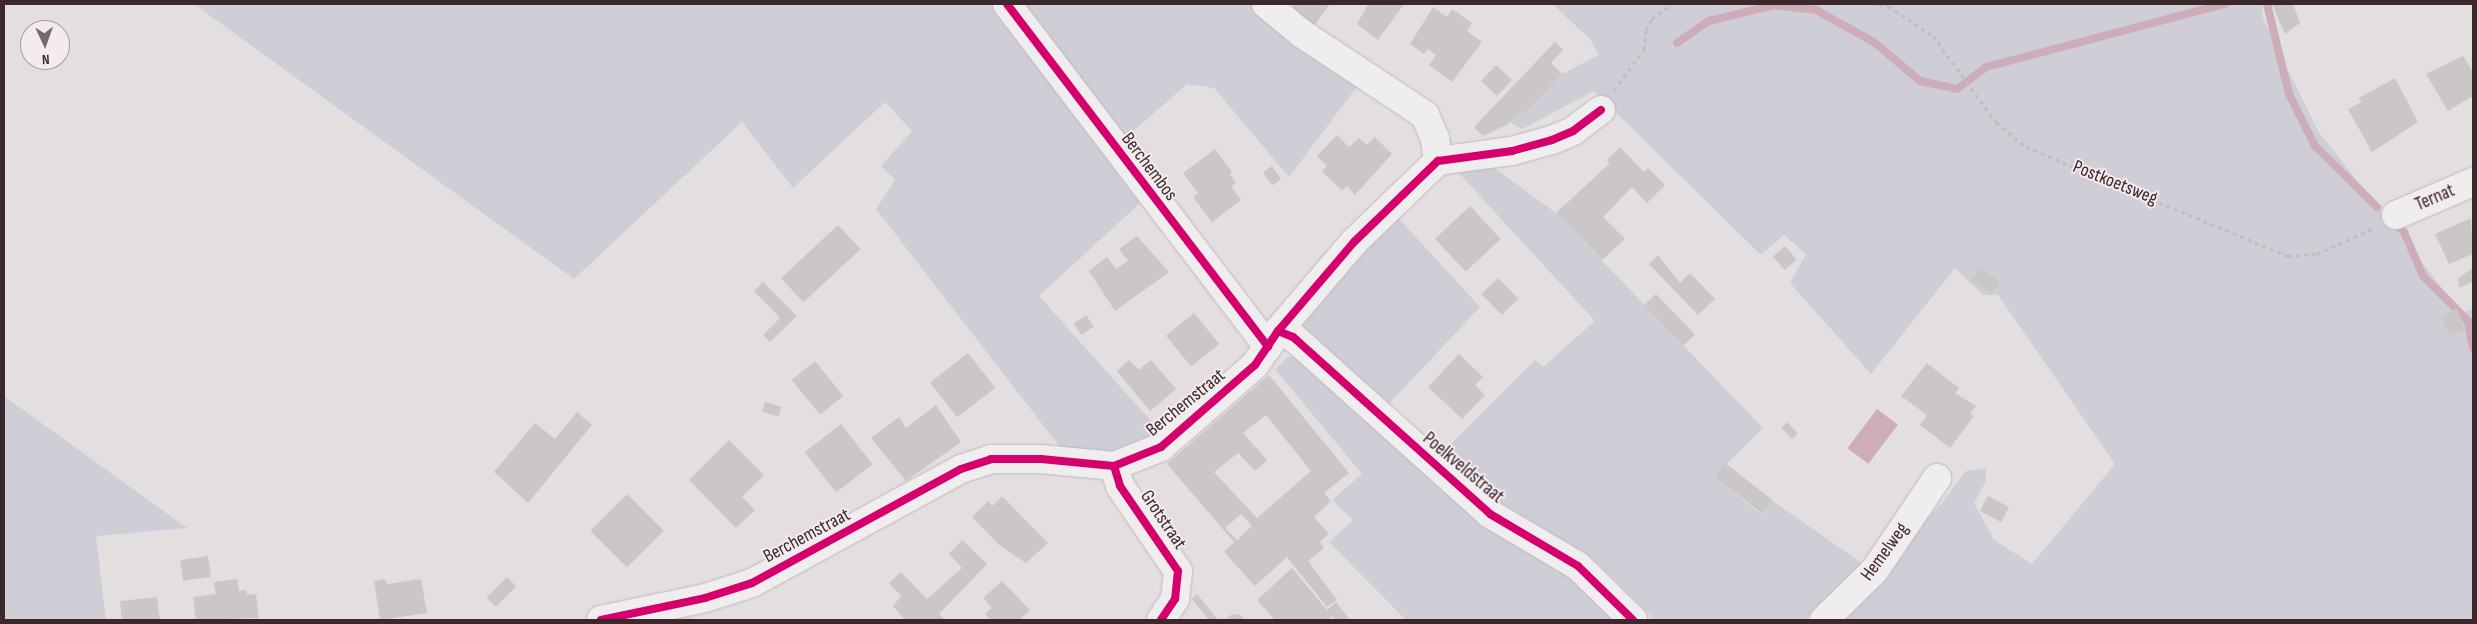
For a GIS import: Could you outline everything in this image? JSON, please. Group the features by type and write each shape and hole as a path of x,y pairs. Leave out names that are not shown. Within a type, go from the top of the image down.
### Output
{"street":[{"name":"Berchembos","path":"1007,4 1273,339"},
{"path":"1266,4 1301,34 1425,115 1439,150 1438,161 1512,151 1552,140 1573,131 1601,110"},
{"name":"Berchemstraat","path":"601,620 705,598 752,583 961,469 991,460 1041,458 1114,466 1161,447 1242,379 1354,242 1438,161"},
{"name":"Ternat","path":"2396,215 2473,182"},
{"name":"Poelkveldstraat","path":"1273,339 1292,337 1490,514 1578,566 1633,620"},
{"name":"Grotstraat","path":"1114,466 1120,486 1178,571 1175,599 1161,620"},
{"name":"Hemelweg","path":"1824,620 1875,570 1937,478"}],"path":[{"path":"1601,110 1644,50 1646,30 1652,19 1671,4"}],"shaded area":[{"path":"194,4 992,4 1140,203 1039,296 1160,431 1125,453 1097,454 1060,447 876,209 895,180 881,166 912,131 885,102 793,188 742,122 574,279"},
{"path":"1016,4 1255,4 1362,80 1289,177 1214,88 1187,84 1121,142"},
{"path":"1552,4 2262,4 2263,19 2318,131 2442,288 2465,312 2473,309 2473,620 1829,620 1942,503 1966,471 1986,468 1986,481 1974,503 1994,540 2032,564 2115,464 1998,295 1983,295 1955,268 1871,374 1790,283 1806,254 1784,235 1761,255 1594,91 1522,129 1510,122 1520,111 1524,114 1562,74 1599,55 1590,39"},
{"path":"1493,167 1556,213 1763,428 1714,476 1762,515 1773,501 1863,564 1805,620 1655,620 1597,563 1494,499 1440,455 1535,360 1543,367 1595,321 1456,170"},
{"path":"1392,211 1480,307 1386,407 1299,329 1299,316"},
{"path":"1288,357 1299,357 1573,577 1618,620 1406,620 1329,542 1353,520 1332,500 1362,474 1275,369"},
{"path":"4,396 187,528 96,536 106,620 4,620"},
{"path":"1877,409 1898,425 1868,464 1848,448"}],"building":[{"path":"1295,4 1330,4 1311,30 1286,16"},
{"path":"1368,4 1404,4 1378,40 1357,24"},
{"path":"2272,4 2293,4 2300,23 2285,34"},
{"path":"1433,7 1447,17 1452,9 1472,23 1467,31 1482,42 1452,82 1429,65 1436,55 1428,49 1424,54 1410,44"},
{"path":"1555,42 1563,50 1551,63 1562,74 1524,114 1520,111 1508,124 1483,136 1474,127"},
{"path":"2463,56 2473,72 2473,96 2448,111 2426,74"},
{"path":"1496,65 1512,80 1497,96 1481,81"},
{"path":"2395,78 2418,122 2372,152 2348,109 2361,102 2359,98"},
{"path":"1337,135 1349,147 1359,138 1367,145 1375,137 1392,154 1355,195 1347,186 1342,191 1322,171 1327,166 1317,156"},
{"path":"1620,147 1644,172 1648,168 1665,185 1647,203 1632,187 1603,217 1625,239 1602,260 1556,213 1610,163 1607,160"},
{"path":"1215,149 1232,172 1230,174 1236,183 1231,186 1241,200 1212,222 1193,197 1198,193 1183,173"},
{"path":"1272,166 1281,179 1272,185 1263,172"},
{"path":"1470,206 1501,239 1466,272 1435,239"},
{"path":"2471,218 2473,254 2449,264 2435,234"},
{"path":"838,225 861,249 803,302 781,278"},
{"path":"1137,236 1169,272 1115,311 1089,271 1107,257 1116,269 1128,261 1119,249"},
{"path":"1785,246 1797,260 1785,270 1773,256"},
{"path":"1658,255 1680,283 1690,273 1715,299 1698,315 1649,264"},
{"path":"1980,268 2000,282 1992,293 1971,281"},
{"path":"2473,268 2473,281 2459,288 2458,278"},
{"path":"1498,278 1518,299 1502,315 1481,294"},
{"path":"763,282 797,316 770,342 763,335 780,318 754,291"},
{"path":"1656,294 1695,334 1683,345 1644,305"},
{"path":"2457,308 2464,330 2450,336 2440,317"},
{"path":"1194,313 1219,344 1191,367 1166,336"},
{"path":"1086,315 1094,327 1081,335 1074,323"},
{"path":"968,353 995,388 957,417 930,383"},
{"path":"1459,354 1483,377 1475,385 1485,395 1462,419 1428,387"},
{"path":"1129,360 1139,370 1151,360 1176,389 1150,411 1117,371"},
{"path":"815,361 843,396 820,415 792,380"},
{"path":"1927,363 1959,388 1955,393 1976,406 1970,414 1974,416 1950,448 1920,425 1927,415 1901,396"},
{"path":"1269,375 1349,473 1324,493 1331,501 1314,517 1329,534 1320,542 1324,548 1308,561 1337,600 1327,607 1287,557 1255,586 1224,552 1234,542 1167,464","holes":["1266,415 1311,471 1257,518 1214,472 1238,453 1255,471 1267,460 1243,433","1241,514 1252,526 1237,540 1225,528"]},
{"path":"765,402 781,407 778,417 762,412"},
{"path":"936,405 961,442 906,481 871,438 899,417 906,428"},
{"path":"577,412 592,425 528,503 494,472 535,423 555,439"},
{"path":"1787,422 1798,434 1792,439 1781,427"},
{"path":"841,424 872,464 836,493 805,452"},
{"path":"729,440 764,475 742,497 755,510 736,528 689,480"},
{"path":"1725,463 1773,501 1763,514 1715,476"},
{"path":"627,494 664,531 627,568 590,531"},
{"path":"1002,496 1048,543 1026,563 999,545 972,517 988,501 992,506"},
{"path":"1988,496 2009,507 2001,522 1980,511"},
{"path":"962,540 987,564 939,614 945,620 905,620 893,606 901,596 889,583 901,572 927,599 962,568 949,554"},
{"path":"208,556 211,577 183,581 180,560"},
{"path":"1292,568 1327,610 1336,602 1350,620 1335,620 1332,616 1327,620 1275,620 1257,600"},
{"path":"507,577 516,586 496,607 486,598"},
{"path":"237,579 239,591 246,590 247,595 256,594 259,618 196,620 193,597 216,594 214,582"},
{"path":"385,579 387,584 421,579 427,613 380,620 374,581"},
{"path":"1002,581 1030,610 1019,620 991,620 985,614 992,608 983,598"},
{"path":"1197,594 1218,620 1209,620 1192,599"},
{"path":"157,597 160,620 122,620 120,601"},
{"path":"1232,614 1240,615 1245,620 1226,620"}],"waterway":[{"path":"1677,43 1709,21 1774,5 1816,10 1874,42 1920,81 1957,89 1986,67 2224,4"},
{"path":"2267,4 2289,94 2315,146 2377,207"},
{"path":"2392,222 2404,232 2423,276 2468,321 2473,348"}],"cycle path":[{"path":"1007,4 1268,347"},
{"path":"601,620 705,598 752,583 961,469 991,459 1041,459 1114,466 1161,447 1255,365 1278,331 1354,242 1438,161 1512,151 1552,140 1573,131 1601,110"},
{"path":"1278,331 1293,337 1490,514 1578,566 1633,620"},
{"path":"1114,466 1120,486 1178,571 1175,599 1161,620"}]}
